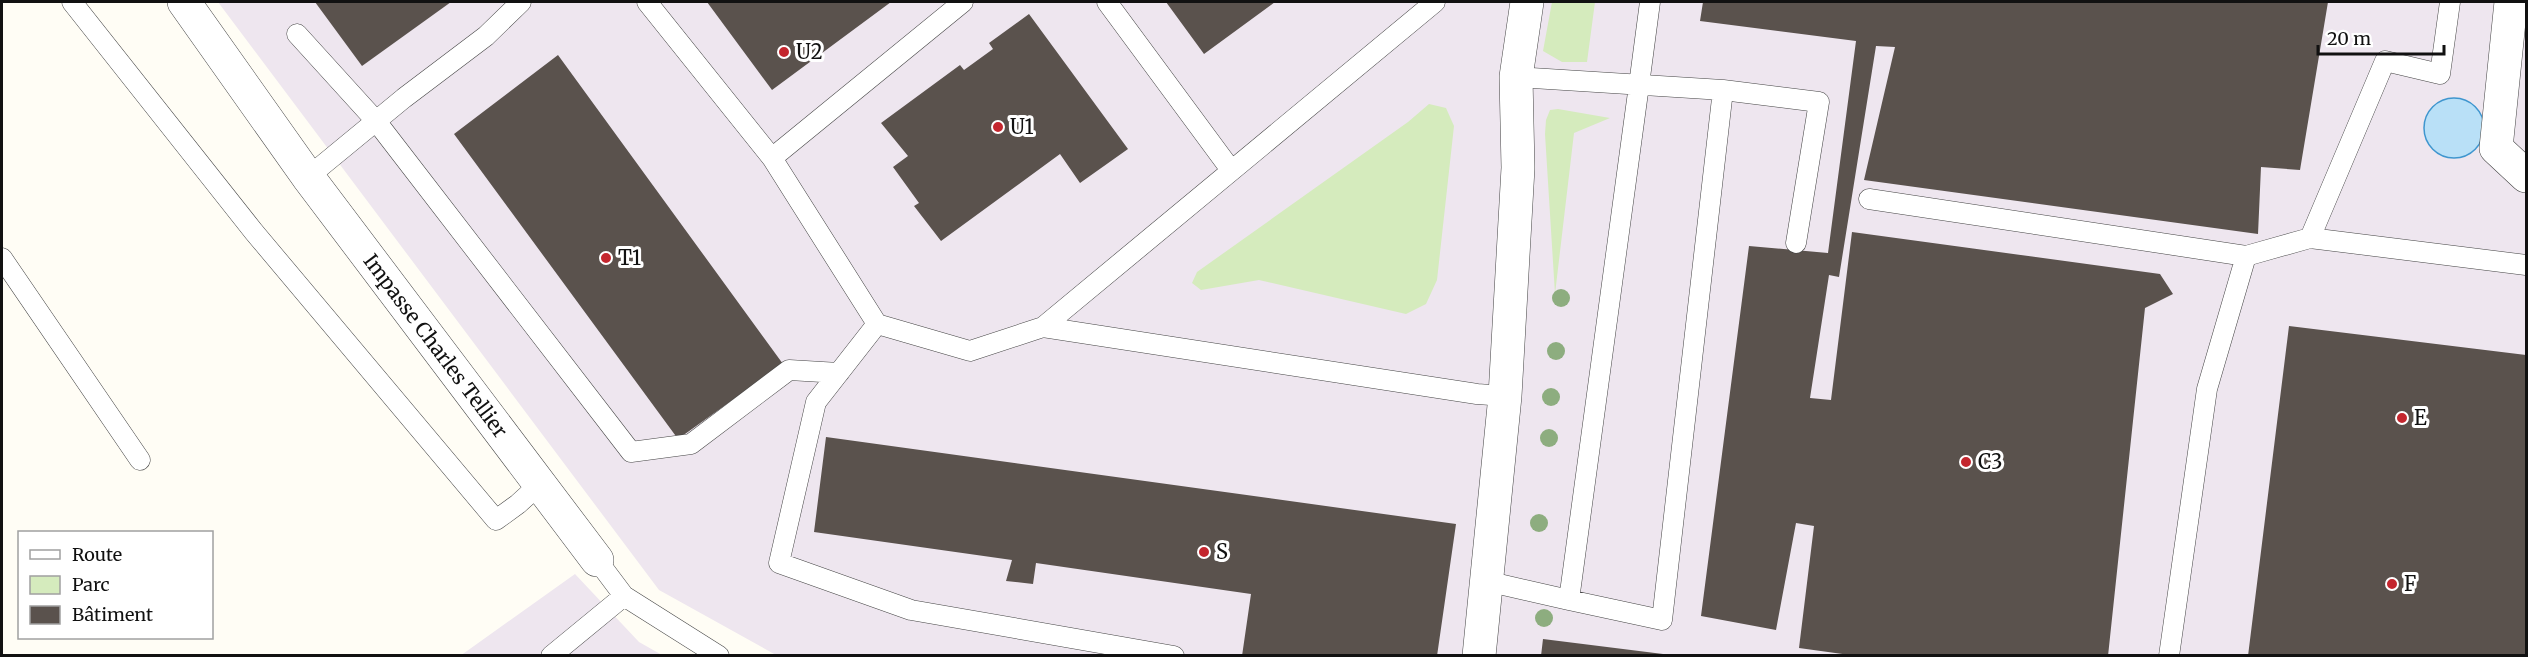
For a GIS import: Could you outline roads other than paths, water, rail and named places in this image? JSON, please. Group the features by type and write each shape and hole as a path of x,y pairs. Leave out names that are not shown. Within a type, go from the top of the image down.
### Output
{"street":[{"name":"Impasse Charles Tellier","path":"184,2 308,177 597,560"},
{"path":"1479,656 1505,396 1518,168 1516,77 1527,2"},
{"path":"2511,2 2496,148 2526,176"}],"lane":[{"path":"72,2 254,232 496,520 540,484"},
{"path":"308,177 486,36 521,2"},
{"path":"647,2 772,158 877,324 970,351 1043,327 1435,2"},
{"path":"772,158 963,2"},
{"path":"1107,2 1231,170"},
{"path":"1569,600 1650,2"},
{"path":"2310,238 2385,61 2440,74 2450,2"},
{"path":"297,34 376,121 631,452 691,444 789,370 839,373"},
{"path":"1516,77 1722,90 1819,102 1796,243"},
{"path":"1486,581 1662,620 1722,90"},
{"path":"1869,200 2246,256 2310,238 2526,265"},
{"path":"2169,656 2207,389 2246,256"},
{"path":"2,258 140,460"},
{"path":"877,324 816,402 779,563 911,610 1174,656"},
{"path":"1043,327 1478,394 1505,396"},
{"name":"Impasse Charles Tellier","path":"597,560 624,596 719,656"},
{"path":"551,656 624,596"}],"water":[{"path":"2448,98 2460,98 2471,103 2479,111 2484,128 2482,140 2471,153 2460,158 2448,158 2437,153 2429,145 2424,134 2424,122 2429,111 2437,103"}],"place":[{"name":"U2","path":"784,52"},
{"name":"U1","path":"998,127"},
{"name":"T1","path":"606,258"},
{"name":"E","path":"2402,418"},
{"name":"C3","path":"1966,462"},
{"name":"S","path":"1204,552"},
{"name":"F","path":"2392,584"}]}
